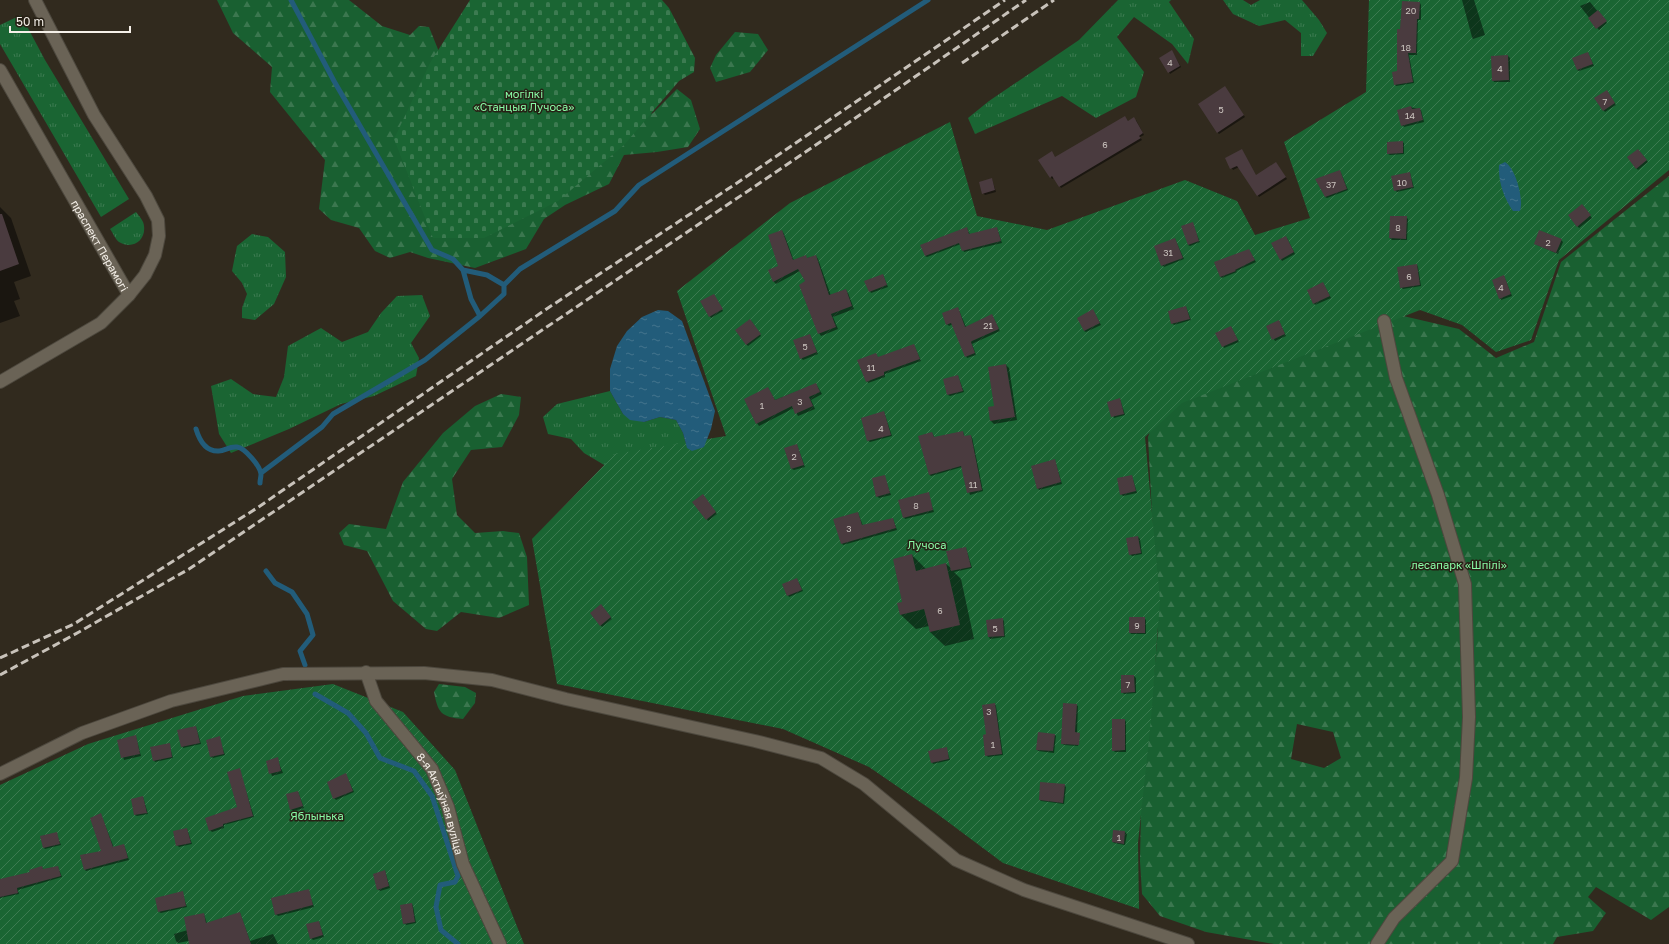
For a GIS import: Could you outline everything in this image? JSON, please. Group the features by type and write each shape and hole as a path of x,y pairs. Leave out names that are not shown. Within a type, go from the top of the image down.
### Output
{"street":[{"name":"праспект Перамогі","path":"0,70 129,295 145,275 155,255 159,236 158,220 146,196 94,115 35,0"},
{"path":"0,382 101,323 129,295"},
{"path":"1377,944 1394,918 1452,861 1466,778 1468,717 1464,584 1438,495 1396,378 1384,320"},
{"path":"0,774 82,733 171,701 283,674 366,672 424,673 492,680 566,699 754,740 821,758 864,784 956,860 1024,890 1188,944"},
{"name":"8-я Актыўная вуліца","path":"366,672 376,701 432,769 448,807 463,864 500,944"}],"green space":[{"path":"217,0 349,0 382,26 410,35 419,26 429,27 452,84 604,132 653,113 677,89 691,100 700,129 688,147 624,155 609,184 565,205 544,219 526,249 475,268 428,258 410,252 390,258 375,251 359,228 331,220 319,209 325,160 270,92 272,67 233,33"},
{"name":"могілкі «Станцыя Лучоса»","path":"470,0 662,0 669,8 695,58 694,72 679,81 624,145 558,201 484,238 433,238 394,139 430,63"},
{"path":"1118,0 1171,0 1169,2 1194,39 1188,64 1172,44 1134,17 1117,37 1144,72 1136,97 1096,118 1062,96 975,134 968,118 989,101 1079,40"},
{"path":"1223,0 1243,0 1251,5 1260,0 1302,0 1319,20 1327,33 1313,56 1301,56 1301,33 1285,20 1259,26 1233,14"},
{"name":"Лучоса","path":"1369,0 1669,0 1669,170 1559,260 1531,340 1496,352 1462,325 1420,310 1182,403 1145,437 1160,600 1151,719 1138,843 1139,909 1003,863 936,813 869,767 783,729 557,684 532,539 615,454 726,436 677,291 790,203 950,122 977,216 1047,230 1185,180 1237,201 1255,235 1310,218 1284,142 1366,92"},
{"path":"21,15 45,60 129,199 101,217 0,44 0,25"},
{"path":"735,32 758,34 768,50 750,72 716,82 710,68 716,55"},
{"name":"лесапарк «Шпілі»","path":"1669,176 1669,907 1651,920 1596,887 1588,897 1606,913 1593,931 1557,937 1553,944 1274,944 1206,932 1160,916 1142,894 1140,861 1141,810 1158,631 1148,437 1155,417 1171,403 1399,315 1459,329 1496,358 1534,342 1561,262","holes":["1297,724 1333,732 1341,758 1324,768 1291,759"]},
{"path":"136,212 144,224 143,236 137,243 129,245 119,242 110,229"},
{"path":"252,234 268,237 285,252 286,277 274,304 255,320 242,318 242,308 247,294 242,283 232,271 237,246"},
{"path":"422,295 430,316 411,343 419,358 416,376 374,396 341,404 289,429 231,453 219,434 211,386 231,379 253,394 276,397 284,377 288,346 321,328 342,342 368,332 381,313 397,296"},
{"path":"610,391 623,414 644,422 660,417 676,420 683,433 687,448 621,475 584,453 571,439 548,434 543,417 557,404"},
{"path":"501,394 521,397 519,415 502,447 471,450 452,479 457,515 475,533 503,531 519,533 527,557 529,605 499,618 461,612 437,631 426,629 393,601 367,551 344,545 339,533 349,524 386,529 403,482 443,433 475,406"},
{"name":"Яблынька","path":"333,684 403,712 455,770 524,944 0,944 0,785 88,744 243,696"},
{"path":"439,684 465,687 476,693 475,703 463,719 445,715 439,709 434,692"}],"water":[{"path":"1505,162 1516,177 1521,199 1520,211 1513,211 1502,190 1499,165"},
{"path":"658,310 668,311 682,321 715,411 711,429 704,447 692,451 687,448 683,433 676,420 660,417 644,422 630,420 623,414 610,391 610,369 617,346 627,331 642,317"}],"building":[{"path":"1402,1 1420,2 1419,19 1417,19 1416,53 1408,53 1413,82 1394,85 1392,72 1397,71 1397,29 1400,29"},
{"path":"1598,10 1607,21 1596,29 1588,18"},
{"path":"1172,50 1180,66 1168,73 1159,58"},
{"path":"1588,52 1593,64 1577,70 1572,58"},
{"path":"1508,55 1509,80 1492,81 1491,56"},
{"path":"1225,86 1244,115 1217,133 1198,104"},
{"path":"1607,90 1615,103 1603,111 1594,98"},
{"path":"1411,106 1412,109 1420,108 1423,120 1401,126 1397,110"},
{"path":"1125,116 1128,121 1134,117 1143,133 1139,136 1141,138 1059,187 1052,176 1050,178 1038,160 1052,151 1055,157"},
{"path":"1403,141 1403,153 1387,154 1387,142"},
{"path":"1242,149 1256,175 1276,162 1286,177 1257,196 1237,166 1230,169 1225,158"},
{"path":"1638,149 1647,160 1636,169 1627,157"},
{"path":"1340,170 1347,189 1325,197 1315,179"},
{"path":"1410,172 1413,187 1394,191 1391,176"},
{"path":"992,178 995,190 982,194 979,182"},
{"path":"1582,204 1591,215 1577,227 1568,215"},
{"path":"0,214 2,214 19,264 0,271"},
{"path":"1390,216 1407,216 1406,239 1389,238"},
{"path":"1193,222 1199,241 1188,245 1181,226"},
{"path":"967,227 969,234 997,227 1001,241 962,251 959,243 925,256 920,245"},
{"path":"782,230 793,260 806,255 807,258 816,255 829,295 846,289 852,306 831,314 836,327 818,334 799,285 805,281 798,269 773,282 768,270 778,266 768,235"},
{"path":"1539,230 1562,239 1556,253 1534,244"},
{"path":"1286,236 1294,252 1280,260 1271,243"},
{"path":"1175,238 1183,258 1161,266 1154,246"},
{"path":"1249,249 1255,260 1235,270 1236,271 1220,277 1214,262"},
{"path":"1417,264 1420,285 1400,288 1397,267"},
{"path":"883,274 887,285 869,292 864,281"},
{"path":"1504,275 1511,294 1499,299 1492,280"},
{"path":"1323,282 1330,296 1313,304 1307,290"},
{"path":"714,294 723,309 709,317 700,301"},
{"path":"1186,306 1190,319 1171,324 1168,311"},
{"path":"958,307 965,327 992,314 999,329 972,341 971,342 975,353 965,357 951,323 946,325 942,313"},
{"path":"1093,309 1100,323 1084,331 1077,318"},
{"path":"750,319 761,334 746,345 735,330"},
{"path":"1279,320 1285,334 1272,340 1266,326"},
{"path":"1231,326 1238,340 1222,347 1215,333"},
{"path":"810,334 817,352 800,359 793,340"},
{"path":"914,344 920,359 884,372 884,375 866,382 857,360 876,353 878,357"},
{"path":"1006,364 1015,417 990,421 988,407 994,406 988,367"},
{"path":"958,375 963,391 947,395 943,379"},
{"path":"816,383 820,392 809,397 813,406 795,414 792,406 756,424 744,399 768,387 775,400"},
{"path":"1120,398 1124,414 1111,417 1107,402"},
{"path":"884,411 891,435 867,441 861,418"},
{"path":"963,431 964,436 971,435 982,490 967,493 961,466 929,475 918,436 932,432 934,437"},
{"path":"797,444 804,465 791,469 784,448"},
{"path":"1055,459 1061,482 1037,489 1031,466"},
{"path":"885,475 890,493 876,497 872,478"},
{"path":"1132,475 1136,491 1120,495 1117,478"},
{"path":"929,492 933,510 903,518 898,500"},
{"path":"703,494 716,512 706,520 692,502"},
{"path":"858,512 862,525 893,518 896,528 841,544 833,519"},
{"path":"1138,536 1141,553 1129,555 1126,538"},
{"path":"966,547 971,567 951,571 946,551"},
{"path":"912,554 916,571 946,563 960,625 930,632 924,609 900,615 897,603 902,602 893,559"},
{"path":"797,578 802,590 787,596 782,584"},
{"path":"601,604 611,617 600,626 590,613"},
{"path":"1129,617 1145,617 1145,633 1129,633"},
{"path":"1003,618 1004,636 988,637 986,620"},
{"path":"1121,675 1134,675 1135,692 1121,693"},
{"path":"995,703 1002,754 985,756 983,735 986,734 982,705"},
{"path":"1063,703 1077,704 1075,732 1080,733 1079,745 1061,744"},
{"path":"1112,719 1125,719 1125,750 1112,751"},
{"path":"196,726 200,743 181,747 177,730"},
{"path":"1038,732 1055,734 1053,751 1036,750"},
{"path":"136,735 140,754 121,758 117,740"},
{"path":"220,736 224,754 210,757 206,740"},
{"path":"170,743 172,757 153,761 150,747"},
{"path":"947,747 949,759 931,763 928,751"},
{"path":"278,757 281,771 269,774 266,761"},
{"path":"240,768 253,816 223,824 223,826 209,831 205,818 237,807 227,772"},
{"path":"346,773 353,791 333,799 327,782"},
{"path":"1040,782 1065,784 1063,803 1039,800"},
{"path":"298,791 303,806 290,810 286,794"},
{"path":"143,796 147,813 134,815 131,799"},
{"path":"101,813 113,847 124,844 128,858 84,870 80,855 101,851 90,818"},
{"path":"187,828 191,843 176,846 173,831"},
{"path":"1113,830 1125,831 1124,844 1112,842"},
{"path":"57,832 60,844 43,848 40,836"},
{"path":"42,866 43,869 58,866 61,876 17,888 18,893 0,897 0,879 30,872 29,870"},
{"path":"385,870 389,886 377,890 373,874"},
{"path":"309,889 313,905 275,915 271,898"},
{"path":"183,891 186,906 158,912 155,898"},
{"path":"412,903 415,922 403,924 400,905"},
{"path":"240,912 251,944 189,944 184,917 204,913 206,923"},
{"path":"319,921 323,935 310,939 306,924"}],"waterway":[{"path":"291,0 334,81 432,250 453,259 463,270 487,275 504,285"},
{"path":"261,473 322,427 333,414 425,360 480,316 504,294 504,285 520,269 615,211 639,185 928,0"},
{"path":"463,270 471,299 480,316"},
{"path":"196,429 203,444 214,451 221,451 234,447 240,448 244,451 252,458 258,467 261,474 260,483"},
{"path":"266,571 275,583 292,592 307,614 313,635 300,651 305,665"},
{"path":"315,694 348,713 366,733 380,758 414,771 432,796 458,876 455,882 440,885 436,907 441,930 458,944"}],"railway":[{"path":"0,658 74,624 257,508 548,308 737,183 1005,0"},
{"path":"0,675 189,569 838,130 1026,0"},
{"path":"962,63 1054,0"}]}
